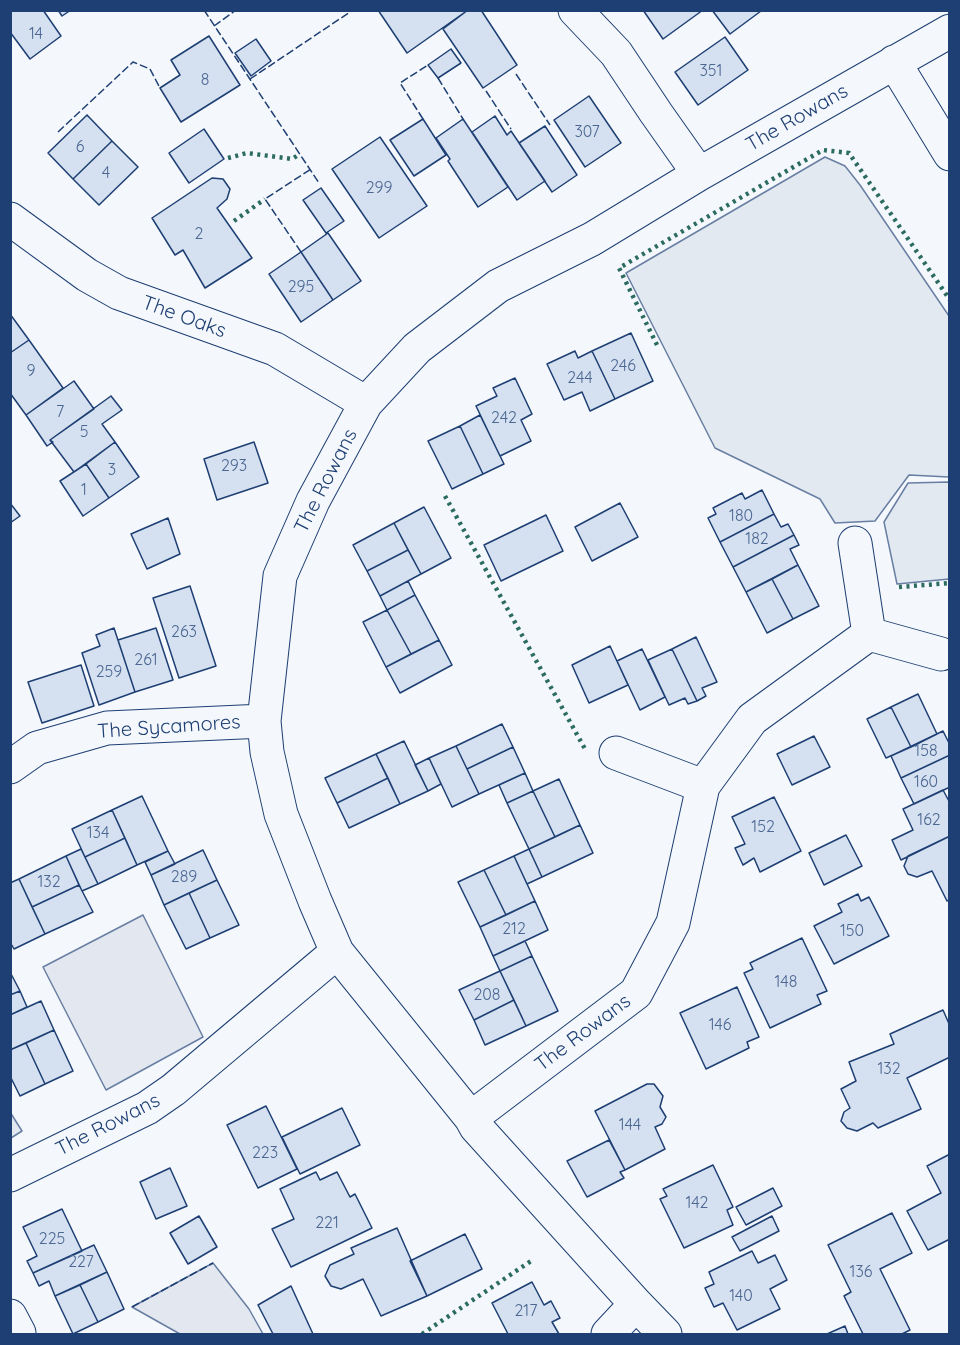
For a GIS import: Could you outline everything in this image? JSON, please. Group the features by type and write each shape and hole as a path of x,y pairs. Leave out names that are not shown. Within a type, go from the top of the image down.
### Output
{"street":[{"path":"575,10 616,53 699,174"},
{"name":"The Rowans","path":"665,1335 476,1127 337,952 281,814 267,752 264,721 280,576 313,501 366,403 417,348 498,286 592,239 699,174 950,31"},
{"path":"894,62 950,154"},
{"name":"The Oaks","path":"10,219 87,275 119,293 275,349 366,403"},
{"path":"855,543 869,634 941,654"},
{"name":"The Rowans","path":"471,1118 636,993 673,923 703,786 752,719 869,634"},
{"name":"The Sycamores","path":"10,767 37,748 107,728 264,721"},
{"path":"616,753 703,786"},
{"name":"The Rowans","path":"10,1174 147,1108 173,1090 337,952"},
{"path":"608,1335 636,1304"}],"shaded area":[{"path":"825,157 845,166 860,185 949,316 949,477 909,475 875,521 835,523 820,499 715,448 626,273"},
{"path":"949,482 949,579 897,584 884,522 908,483"},
{"path":"143,915 203,1037 106,1090 43,967"},
{"path":"10,1112 22,1131 11,1138 10,1138"},
{"path":"213,1263 249,1309 263,1334 180,1334 132,1307"}],"building":[{"path":"10,10 43,10 61,36 30,59 10,32"},
{"path":"58,10 71,10 62,16"},
{"path":"378,10 468,10 407,53"},
{"path":"468,10 481,10 517,65 483,88 443,29"},
{"path":"643,10 703,10 663,39"},
{"path":"712,10 761,10 761,11 730,34"},
{"path":"209,36 240,85 181,122 160,88 180,75 171,60"},
{"path":"725,37 748,70 698,105 675,72"},
{"path":"256,39 271,61 251,76 235,53"},
{"path":"451,49 461,63 438,78 428,65"},
{"path":"589,96 621,143 585,167 554,120"},
{"path":"87,115 112,141 73,179 48,153"},
{"path":"495,116 507,135 511,131 545,181 517,200 472,132"},
{"path":"423,119 446,155 414,176 390,140"},
{"path":"463,119 508,187 478,207 436,138"},
{"path":"545,126 577,175 552,192 519,143"},
{"path":"204,129 224,159 189,183 169,153"},
{"path":"380,137 427,206 379,238 332,169"},
{"path":"112,141 138,167 99,205 73,179"},
{"path":"212,178 223,179 230,189 227,199 217,208 252,258 205,288 183,250 175,255 152,218"},
{"path":"321,188 344,221 326,233 303,200"},
{"path":"328,233 361,281 333,300 301,252"},
{"path":"301,252 333,300 301,322 269,274"},
{"path":"10,314 29,340 10,353"},
{"path":"631,333 653,381 615,399 592,351"},
{"path":"29,340 63,388 26,415 10,393 10,353"},
{"path":"575,351 578,358 592,351 615,399 590,411 582,392 564,400 547,364"},
{"path":"515,378 532,414 521,420 531,441 500,456 476,406 497,396 493,388"},
{"path":"74,381 94,409 50,440 53,442 47,446 26,415"},
{"path":"111,396 122,410 102,424 115,442 74,472 50,440"},
{"path":"480,415 504,464 483,474 460,426"},
{"path":"460,426 483,474 452,489 428,441"},
{"path":"115,442 139,477 109,498 86,464"},
{"path":"254,442 268,483 217,500 204,459"},
{"path":"86,464 109,498 83,516 60,481"},
{"path":"762,490 774,514 720,542 708,518 716,514 713,508 742,493 745,499"},
{"path":"10,503 20,516 10,523"},
{"path":"620,503 638,537 592,561 575,527"},
{"path":"424,507 451,558 421,574 394,523"},
{"path":"774,514 781,527 788,524 794,535 733,567 720,542"},
{"path":"546,515 563,551 501,581 484,545"},
{"path":"168,518 180,554 147,569 131,534"},
{"path":"394,523 408,550 367,571 353,545"},
{"path":"794,535 799,545 790,549 798,565 746,592 733,567"},
{"path":"408,550 421,574 380,596 367,571"},
{"path":"798,565 819,606 793,619 772,579"},
{"path":"772,579 793,619 767,633 746,592"},
{"path":"408,581 415,595 387,610 380,596"},
{"path":"190,586 216,666 179,678 153,598"},
{"path":"415,595 439,640 411,654 387,610"},
{"path":"387,610 411,654 386,667 363,622"},
{"path":"114,628 135,692 99,705 82,653 100,646 96,635"},
{"path":"156,628 173,680 135,692 118,640"},
{"path":"696,637 717,682 702,688 706,696 697,701 672,649"},
{"path":"439,640 452,665 400,693 386,667"},
{"path":"610,646 628,685 589,703 572,665"},
{"path":"642,649 665,697 640,710 617,661"},
{"path":"672,649 697,701 688,704 685,698 669,705 648,660"},
{"path":"81,665 94,706 42,723 28,682"},
{"path":"918,694 937,734 911,747 891,707"},
{"path":"891,707 911,747 886,758 867,719"},
{"path":"502,724 513,747 467,769 456,746"},
{"path":"943,731 950,745 950,755 901,778 891,756"},
{"path":"814,736 830,767 792,785 777,754"},
{"path":"404,741 428,791 400,804 376,754"},
{"path":"456,746 479,794 452,807 429,758"},
{"path":"513,747 525,773 479,794 467,769"},
{"path":"376,754 388,778 337,803 325,778"},
{"path":"950,755 950,787 914,804 901,778"},
{"path":"429,758 441,784 428,791 415,765"},
{"path":"525,773 533,791 507,803 499,785"},
{"path":"388,778 400,804 349,828 337,803"},
{"path":"559,779 580,825 555,837 533,791"},
{"path":"943,790 950,803 950,836 901,860 892,840 913,830 903,809"},
{"path":"533,791 555,837 529,849 507,803"},
{"path":"142,796 168,851 137,865 112,810"},
{"path":"774,797 801,851 760,872 754,858 743,865 735,848 745,844 732,817"},
{"path":"112,810 125,838 85,857 72,829"},
{"path":"580,825 593,853 542,877 529,849"},
{"path":"846,835 862,866 824,885 809,853"},
{"path":"950,836 950,899 947,901 932,871 917,877 908,874 904,866 908,856"},
{"path":"125,838 137,865 98,884 85,857"},
{"path":"81,849 98,884 82,891 66,856"},
{"path":"529,849 542,877 527,884 514,856"},
{"path":"203,850 217,880 164,905 151,875"},
{"path":"168,851 175,864 151,875 145,862"},
{"path":"66,856 79,885 32,907 19,879"},
{"path":"514,856 535,901 506,915 484,870"},
{"path":"484,870 506,915 480,927 458,882"},
{"path":"19,879 45,934 14,949 10,942 10,883"},
{"path":"217,880 239,925 210,938 189,893"},
{"path":"79,885 93,912 45,934 32,907"},
{"path":"189,893 210,938 186,949 164,905"},
{"path":"858,894 861,901 869,897 889,936 834,964 814,926 842,912 838,904"},
{"path":"535,901 548,930 493,956 480,927"},
{"path":"802,938 827,991 817,995 821,1004 770,1028 744,973 753,969 750,963"},
{"path":"525,941 532,956 500,971 493,956"},
{"path":"532,956 558,1011 526,1026 500,971"},
{"path":"500,971 514,1000 474,1020 459,990"},
{"path":"10,972 20,991 10,995"},
{"path":"737,987 759,1037 747,1042 749,1048 706,1069 680,1013"},
{"path":"20,991 27,1007 10,1015 10,995"},
{"path":"514,1000 526,1026 485,1045 474,1020"},
{"path":"41,1001 54,1030 10,1050 10,1015"},
{"path":"943,1010 950,1026 950,1057 907,1078 921,1109 878,1128 873,1123 857,1131 847,1128 841,1121 844,1112 850,1108 841,1089 856,1081 849,1062 894,1044 890,1034"},
{"path":"54,1030 73,1071 45,1084 26,1043"},
{"path":"26,1043 45,1084 20,1096 10,1076 10,1050"},
{"path":"647,1084 654,1084 663,1096 660,1107 666,1117 662,1124 655,1127 665,1149 625,1170 595,1111"},
{"path":"266,1106 297,1169 258,1188 227,1125"},
{"path":"342,1108 360,1145 300,1174 282,1137"},
{"path":"609,1140 625,1170 620,1172 624,1178 587,1197 567,1161"},
{"path":"950,1154 950,1239 928,1250 907,1211 941,1193 927,1166"},
{"path":"713,1165 733,1207 727,1210 733,1225 684,1248 660,1199 667,1196 663,1189"},
{"path":"170,1168 187,1206 156,1219 140,1182"},
{"path":"316,1172 320,1180 337,1172 350,1197 355,1194 372,1228 291,1267 272,1229 294,1219 280,1189"},
{"path":"773,1188 782,1206 746,1225 736,1207"},
{"path":"62,1209 82,1251 33,1273 27,1261 37,1256 23,1227"},
{"path":"892,1213 912,1253 880,1269 910,1330 902,1334 863,1334 844,1296 851,1292 828,1245"},
{"path":"199,1216 217,1247 188,1264 170,1233"},
{"path":"772,1216 779,1231 740,1251 732,1237"},
{"path":"397,1228 427,1296 381,1316 363,1279 341,1289 331,1286 325,1276 330,1265 354,1254 351,1248"},
{"path":"465,1234 482,1269 427,1296 410,1261"},
{"path":"94,1245 107,1272 55,1296 49,1281 39,1286 33,1273"},
{"path":"752,1251 758,1263 775,1255 787,1280 770,1289 780,1309 737,1330 723,1303 714,1307 705,1288 714,1284 709,1272"},
{"path":"107,1272 124,1309 98,1322 80,1285"},
{"path":"532,1282 544,1305 551,1301 560,1318 552,1322 559,1334 508,1334 492,1303"},
{"path":"80,1285 98,1322 73,1334 55,1296"},
{"path":"291,1286 313,1334 273,1334 258,1305"},
{"path":"845,1326 848,1334 827,1334"}],"hedge":[{"path":"657,345 619,268 823,150 849,153 950,300"},
{"path":"228,158 247,153 292,159 300,154"},
{"path":"234,221 265,199"},
{"path":"445,496 585,749"},
{"path":"899,587 950,583"},
{"path":"422,1334 531,1261"}],"fence":[{"path":"204,10 319,183"},
{"path":"214,26 236,10"},
{"path":"250,79 353,10"},
{"path":"58,132 133,62 150,69 160,88"},
{"path":"423,119 400,83 428,65"},
{"path":"516,74 550,125"},
{"path":"438,78 463,119"},
{"path":"486,91 511,129"},
{"path":"301,252 265,199 311,169"},
{"path":"132,1307 213,1263"}]}
